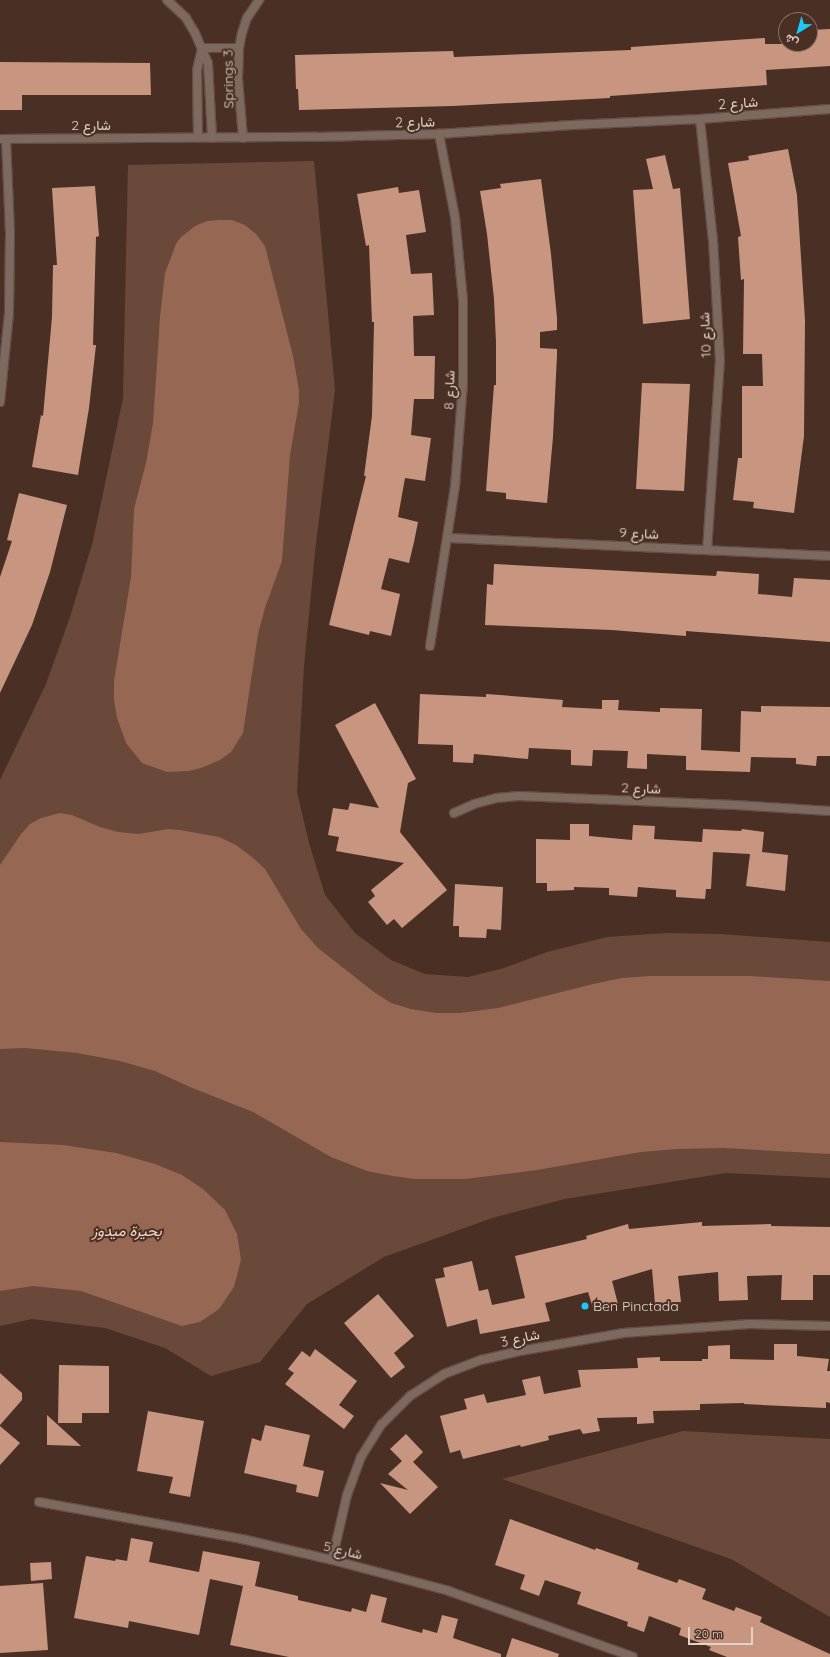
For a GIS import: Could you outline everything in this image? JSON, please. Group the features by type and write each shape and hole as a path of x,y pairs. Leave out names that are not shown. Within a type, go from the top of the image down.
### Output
{"street":[{"name":"Springs 3","path":"167,0 186,18 208,63 210,77 212,138"},
{"name":"Springs 3","path":"243,138 238,78 239,48 247,18 259,0"},
{"name":"Springs 3","path":"198,138 197,70 202,48"},
{"path":"202,48 239,48"},
{"name":"شارع 2","path":"3,139 243,138 439,134 572,125 700,119 830,109"},
{"name":"شارع 10","path":"700,119 713,240 720,360 707,550"},
{"name":"شارع 8","path":"430,646 448,538 460,435 463,383 463,300 455,217 439,134"},
{"path":"0,402 9,313 10,233 3,139"},
{"name":"شارع 9","path":"448,538 830,556"},
{"name":"شارع 2","path":"454,813 474,804 496,798 519,796 735,805 830,811"},
{"name":"شارع 3","path":"332,1560 347,1495 361,1457 382,1424 410,1396 444,1374 481,1360 520,1351 623,1333 750,1324 830,1326"},
{"name":"شارع 5","path":"39,1502 242,1539 332,1560 449,1591 632,1657"}],"shaded area":[{"path":"314,161 335,390 315,552 304,666 297,792 309,843 325,895 355,933 391,960 425,974 468,977 504,968 547,952 607,937 666,933 720,934 830,942 830,1178 726,1173 565,1199 492,1218 384,1257 307,1304 260,1362 211,1376 165,1348 105,1328 32,1319 0,1326 0,780 46,684 70,617 93,541 123,398 128,165"},
{"path":"683,1431 830,1439 830,1617 731,1559 502,1479"}],"water":[{"path":"232,220 245,225 256,234 265,246 293,356 299,390 299,403 290,455 282,561 265,608 258,634 243,733 231,752 220,760 189,771 167,772 142,763 126,743 117,718 114,700 114,681 131,577 134,509 146,463 153,423 160,317 165,273 176,244 180,238 195,226 207,221"},
{"path":"60,813 72,815 100,827 118,832 139,834 168,829 180,830 219,837 236,845 265,869 301,929 318,948 374,992 391,1003 411,1009 436,1013 460,1013 498,1008 593,984 622,978 650,976 750,976 830,981 830,1154 723,1148 677,1149 641,1152 537,1170 465,1179 415,1179 367,1171 331,1157 253,1112 190,1087 155,1071 120,1061 77,1053 25,1048 0,1049 0,865 21,834 30,824 41,818"},
{"name":"بحيرة ميدوز","path":"0,1142 63,1145 116,1153 155,1164 182,1175 203,1189 225,1210 237,1234 241,1260 234,1287 219,1309 200,1322 182,1326 81,1291 33,1286 0,1291"}],"building":[{"path":"830,29 830,66 766,70 767,85 610,96 610,98 453,106 299,110 298,89 296,89 295,55 453,51 454,57 631,50 631,47 765,38 765,44 778,44 778,52 818,52 818,30"},
{"path":"0,62 150,63 151,95 22,95 22,110 0,110"},
{"path":"788,149 797,195 805,320 804,436 794,513 753,508 754,502 733,500 738,458 742,458 742,386 763,386 762,354 743,354 744,279 741,280 738,237 741,236 728,163 749,160 748,156"},
{"path":"665,155 673,189 680,188 690,319 643,324 633,190 653,189 646,159"},
{"path":"541,179 551,254 557,318 557,330 540,332 540,348 557,349 553,437 547,503 506,499 506,493 486,491 494,385 496,385 496,342 494,299 487,234 480,191 501,188 500,184"},
{"path":"95,186 99,236 96,237 93,345 96,345 89,408 78,475 32,467 41,415 43,416 52,317 53,265 57,265 52,188"},
{"path":"398,187 399,193 419,190 426,232 406,235 411,274 432,273 434,315 413,316 414,356 435,356 434,399 414,399 411,435 431,438 425,481 405,478 398,517 418,522 414,542 409,563 389,558 381,589 400,594 391,636 370,631 369,635 329,625 366,476 364,476 372,416 374,322 372,322 369,245 366,246 357,194"},
{"path":"642,383 690,384 684,491 636,489"},
{"path":"19,493 67,505 50,572 32,625 0,693 0,577 12,541 7,540"},
{"path":"494,564 716,576 717,571 759,574 758,594 792,597 794,578 830,580 830,642 686,631 686,636 612,630 485,625 487,584 493,585"},
{"path":"420,694 486,697 486,694 563,700 562,707 602,709 602,700 619,700 618,710 660,712 660,708 702,709 701,750 740,752 741,711 761,712 761,706 830,707 830,756 817,756 816,766 796,764 796,758 751,757 750,772 686,770 686,756 647,754 647,769 627,768 628,751 593,750 592,766 571,765 571,750 529,748 528,759 474,754 473,763 453,762 453,745 418,744"},
{"path":"375,703 416,779 408,783 400,832 447,890 402,928 394,919 387,925 368,902 375,896 371,890 404,863 336,851 339,837 328,835 333,808 348,810 350,803 379,808 335,725"},
{"path":"570,824 589,824 589,836 632,840 633,825 655,826 654,839 702,842 703,829 741,831 742,829 764,832 762,852 788,855 785,891 746,886 750,854 713,852 711,889 706,889 705,899 676,897 676,890 638,887 637,897 609,895 609,888 574,887 574,890 547,891 547,883 536,883 536,839 570,840"},
{"path":"455,884 503,887 501,930 487,929 486,938 459,937 459,926 453,926"},
{"path":"702,1222 702,1226 771,1224 771,1226 830,1227 830,1275 813,1275 813,1300 781,1300 782,1275 747,1276 748,1300 719,1301 718,1272 678,1276 681,1302 655,1304 652,1269 612,1281 618,1304 594,1311 588,1292 545,1303 550,1321 480,1334 477,1319 447,1327 435,1279 445,1277 443,1268 472,1261 479,1291 488,1289 492,1305 525,1298 515,1256 587,1239 586,1236 628,1224 629,1229"},
{"path":"378,1294 414,1336 394,1353 405,1367 391,1378 344,1323"},
{"path":"774,1344 797,1344 797,1356 829,1359 827,1371 830,1371 830,1403 826,1402 826,1408 744,1403 700,1404 700,1410 653,1411 654,1423 637,1424 637,1417 597,1418 600,1431 583,1434 580,1429 548,1436 549,1440 521,1447 520,1445 463,1459 460,1450 450,1453 440,1416 467,1409 464,1399 484,1394 487,1403 526,1395 522,1380 540,1376 544,1394 581,1387 578,1370 638,1368 637,1358 660,1357 660,1361 702,1361 702,1359 708,1359 708,1346 730,1345 730,1359 774,1360"},
{"path":"315,1349 357,1381 339,1405 354,1416 344,1429 285,1384 294,1373 288,1369 302,1351 310,1357"},
{"path":"59,1365 109,1366 109,1413 82,1413 82,1423 58,1423"},
{"path":"0,1373 22,1393 22,1400 0,1425"},
{"path":"148,1411 204,1421 190,1497 169,1493 173,1477 137,1471"},
{"path":"47,1415 81,1446 47,1445"},
{"path":"265,1425 310,1435 303,1466 324,1471 318,1497 296,1492 297,1485 244,1473 252,1438 261,1441"},
{"path":"0,1426 20,1443 0,1465"},
{"path":"406,1434 423,1452 413,1462 438,1487 410,1514 380,1483 408,1490 388,1474 402,1461 390,1449"},
{"path":"510,1519 595,1550 596,1548 639,1563 637,1569 677,1583 679,1579 706,1589 702,1599 734,1611 736,1607 762,1617 760,1622 830,1654 830,1657 727,1657 709,1650 711,1647 679,1635 681,1628 649,1616 644,1632 627,1626 628,1622 577,1604 581,1592 545,1580 539,1596 520,1589 525,1575 495,1565"},
{"path":"131,1538 153,1542 149,1562 199,1572 203,1551 260,1562 255,1586 298,1596 298,1600 351,1612 352,1608 366,1612 371,1594 387,1598 381,1622 422,1633 423,1629 437,1633 442,1615 458,1619 453,1638 501,1654 501,1657 289,1657 230,1645 243,1586 210,1579 199,1635 129,1621 128,1628 74,1618 86,1556 115,1561 116,1559 127,1561"},
{"path":"51,1562 52,1579 31,1581 30,1563"},
{"path":"43,1583 48,1650 0,1653 0,1586"},
{"path":"512,1638 559,1654 558,1657 506,1657"}],"place":[{"name":"Ben Pinctada","path":"585,1306"}]}
